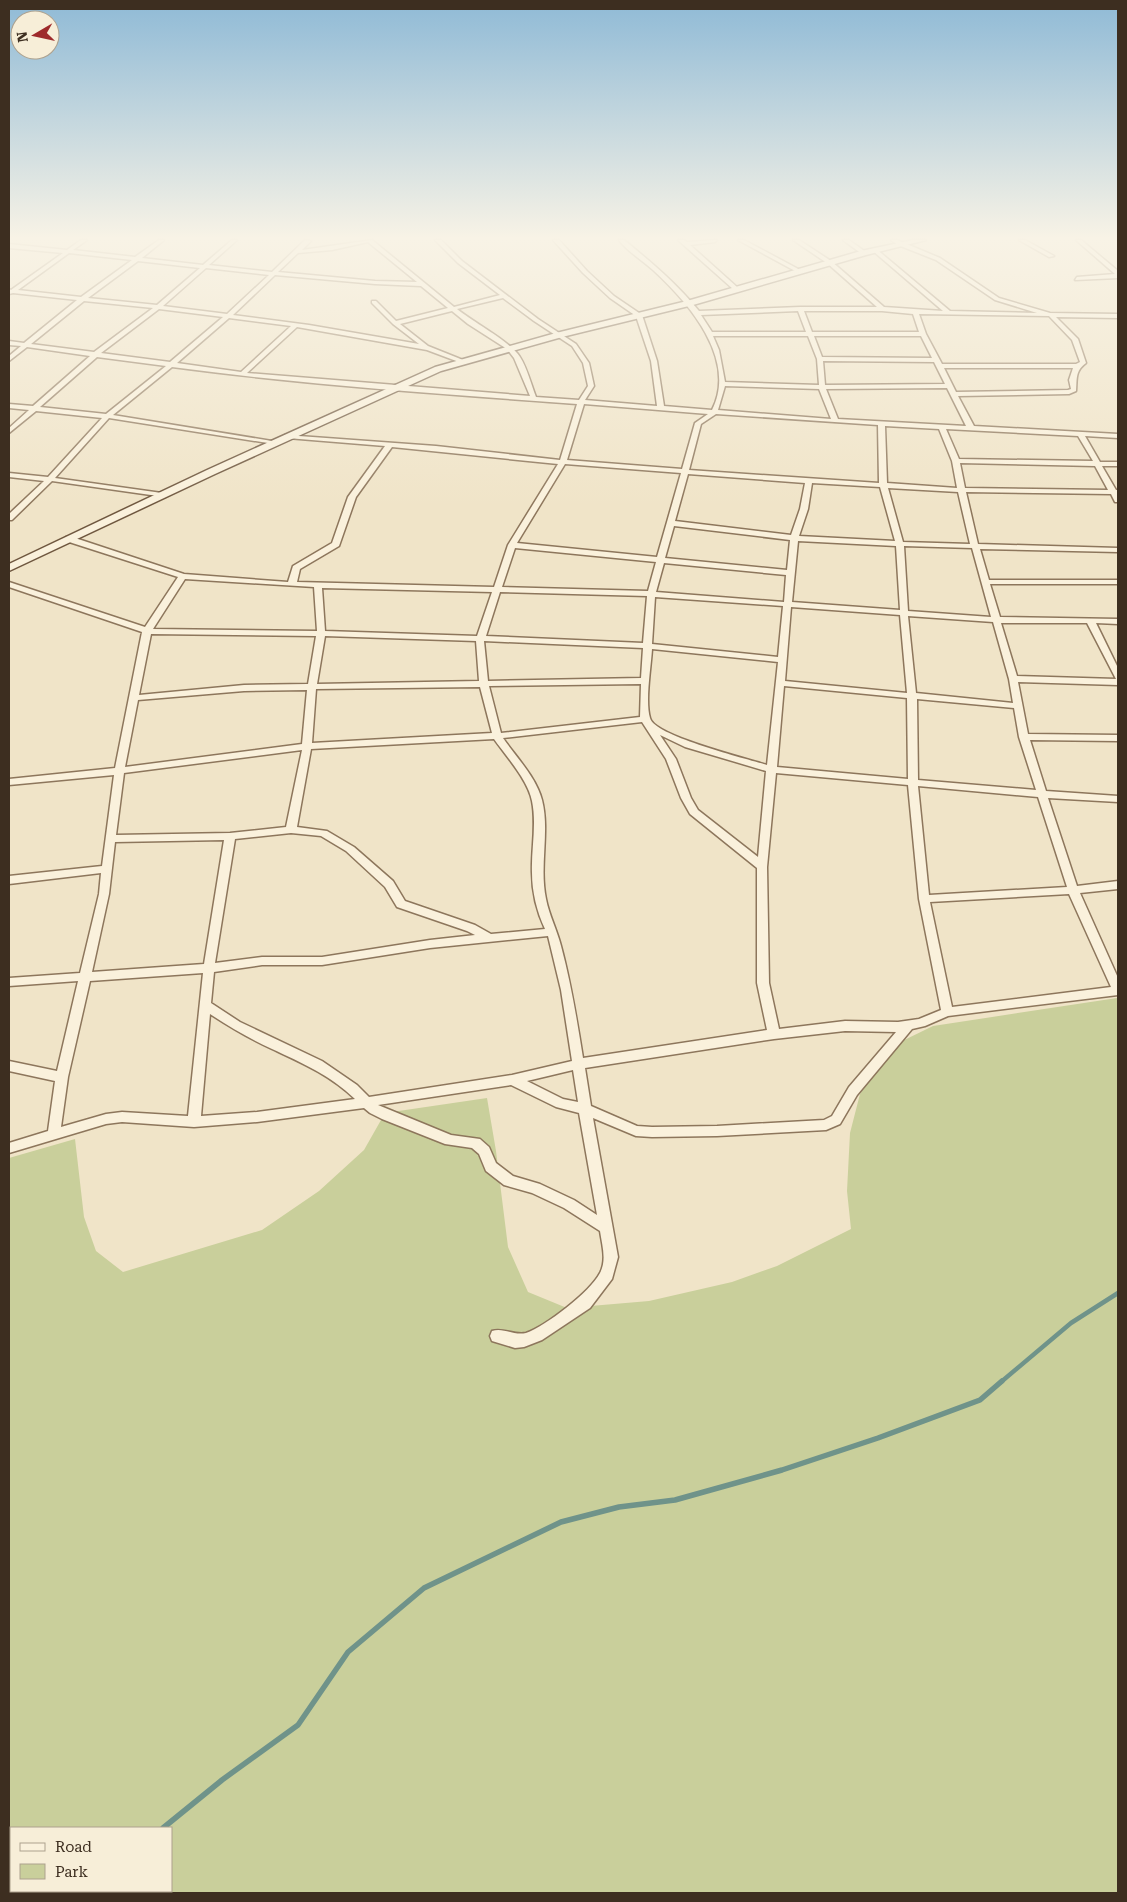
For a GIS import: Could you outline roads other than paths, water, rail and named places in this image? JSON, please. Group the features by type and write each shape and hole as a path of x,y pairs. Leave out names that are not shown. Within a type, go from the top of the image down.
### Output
{"street":[{"path":"9,359 47,329"},
{"path":"9,431 95,355 129,329"},
{"path":"9,518 50,478 107,416 214,329"},
{"path":"242,374 292,329"},
{"path":"318,329 428,348 461,361"},
{"path":"403,329 428,348"},
{"path":"481,329 509,348 517,358 534,399"},
{"path":"497,1336 515,1341 524,1340 536,1335 585,1303 607,1275 611,1256 584,1109 567,990 552,932 545,918 537,874 539,822 537,800 531,785 497,736 484,684 480,640 512,545 563,462 581,402 591,386 586,363 574,344 550,329"},
{"path":"11,564 414,378 461,361 583,329"},
{"path":"644,329 654,361 661,409"},
{"path":"707,329 719,356 723,384 714,412 698,422 652,594 646,681 648,723 671,758 686,798 694,812 762,867"},
{"path":"807,329 820,359 822,387 835,421"},
{"path":"921,329 971,428"},
{"path":"820,359 1077,366 1083,363 1078,344 1064,329"},
{"path":"710,334 923,334"},
{"path":"9,343 242,374 393,388 835,421 1118,436"},
{"path":"954,394 1069,392 1074,390 1072,380 1077,366"},
{"path":"723,384 822,387 950,386"},
{"path":"9,406 107,416 272,443"},
{"path":"881,423 883,485 900,544 904,614 912,695 913,782 924,899 947,1012"},
{"path":"9,1148 114,1118 194,1122 257,1118 367,1104 512,1080 578,1064 774,1034 845,1026 886,1028 908,1026 947,1012 1118,991 1073,890 1024,737 1013,679 974,546 956,460 941,426"},
{"path":"1080,433 1096,463 1116,492 1118,500"},
{"path":"287,436 390,444 563,462 809,481 961,490 1116,492"},
{"path":"292,584 296,568 336,544 352,497 390,444"},
{"path":"956,460 1118,464"},
{"path":"9,475 50,478 162,495"},
{"path":"774,1034 763,983 762,867 773,770 794,538 804,509 809,481"},
{"path":"670,523 794,538 900,544 1118,550"},
{"path":"69,538 182,576 318,585 652,594 995,620 1118,621"},
{"path":"512,545 791,573"},
{"path":"54,1134 62,1077 104,894 119,771 147,631 182,576"},
{"path":"984,582 1118,582"},
{"path":"9,584 147,631 321,633 649,646 782,660"},
{"path":"291,830 307,746 312,688 321,633 318,585"},
{"path":"1091,622 1118,677"},
{"path":"1013,679 1118,682"},
{"path":"135,698 244,688 646,681"},
{"path":"780,682 1017,706"},
{"path":"9,782 119,771 307,746 497,736 648,723 688,745 773,770 1118,799"},
{"path":"1024,737 1118,738"},
{"path":"111,839 230,836 291,830 323,833 350,849 389,884 401,904 471,928 487,938"},
{"path":"194,1122 209,968 230,836"},
{"path":"9,880 107,869"},
{"path":"924,899 1073,890 1118,885"},
{"path":"9,982 85,978 262,962 322,962 487,938 552,932"},
{"path":"205,1005 236,1025 276,1046 318,1064 353,1089 367,1104 386,1116 450,1140 475,1143 484,1151 492,1167 509,1181 535,1188 570,1204 606,1228"},
{"path":"512,1080 560,1103 584,1109 636,1131 717,1131 826,1125 836,1120 853,1091 908,1026"},
{"path":"9,1066 62,1077"}],"waterway":[{"path":"1001,1382 1071,1323 1118,1293"},
{"path":"164,1827 222,1780 298,1725 348,1652 424,1588 561,1522 619,1507 675,1500 782,1470 878,1438 980,1400 1002,1381"}]}
